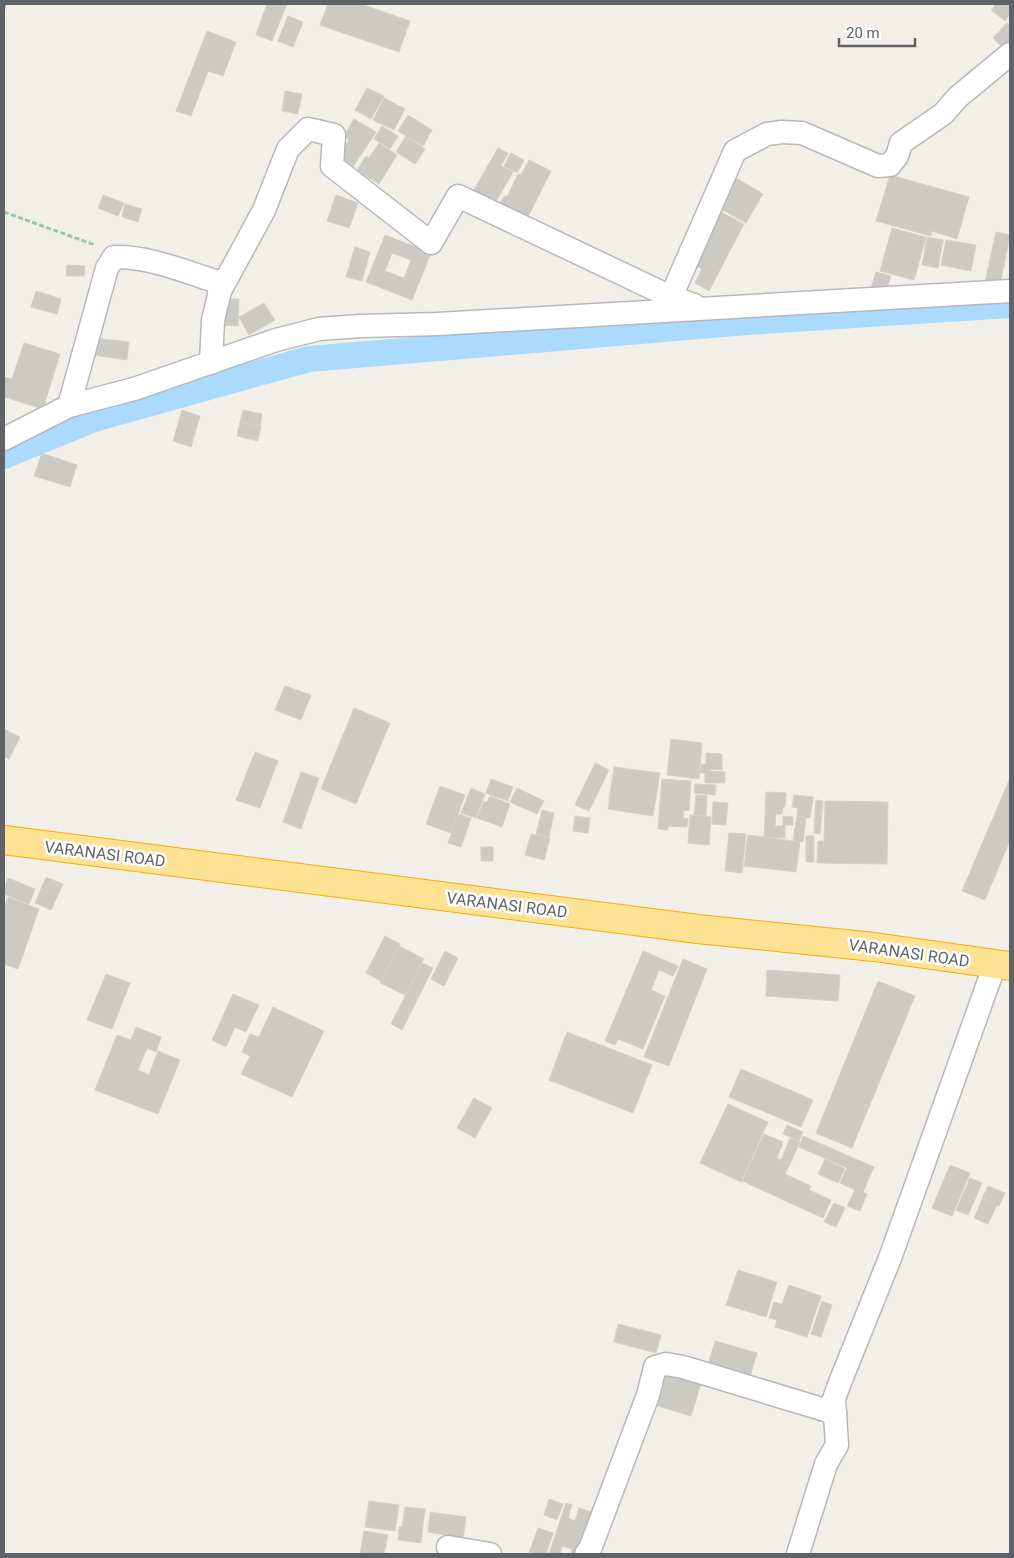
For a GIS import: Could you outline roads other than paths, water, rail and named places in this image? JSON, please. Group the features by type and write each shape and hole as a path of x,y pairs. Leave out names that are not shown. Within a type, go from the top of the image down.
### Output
{"highway":[{"name":"VARANASI ROAD","path":"4,840 678,927 874,947 1003,965"}],"street":[{"path":"671,296 735,151 767,134 782,132 802,133 878,166 890,165 897,156 901,143 943,114 958,97 1010,54"},
{"path":"211,363 214,320 220,292 264,210 288,149 308,129 334,135 332,166 431,243 458,196 671,296 703,308"},
{"path":"69,406 107,268 114,257 128,256 215,281 220,292"},
{"path":"4,439 69,406 134,389 276,340 319,329 438,324 1010,291"},
{"path":"798,1554 826,1464 837,1445 834,1399 839,1384 890,1258 1003,965"},
{"path":"586,1554 590,1549 648,1395 655,1367 666,1364 682,1367 835,1413"},
{"path":"448,1547 490,1554"}],"waterway":[{"path":"4,456 94,419 309,359 747,322 1010,305"}]}
